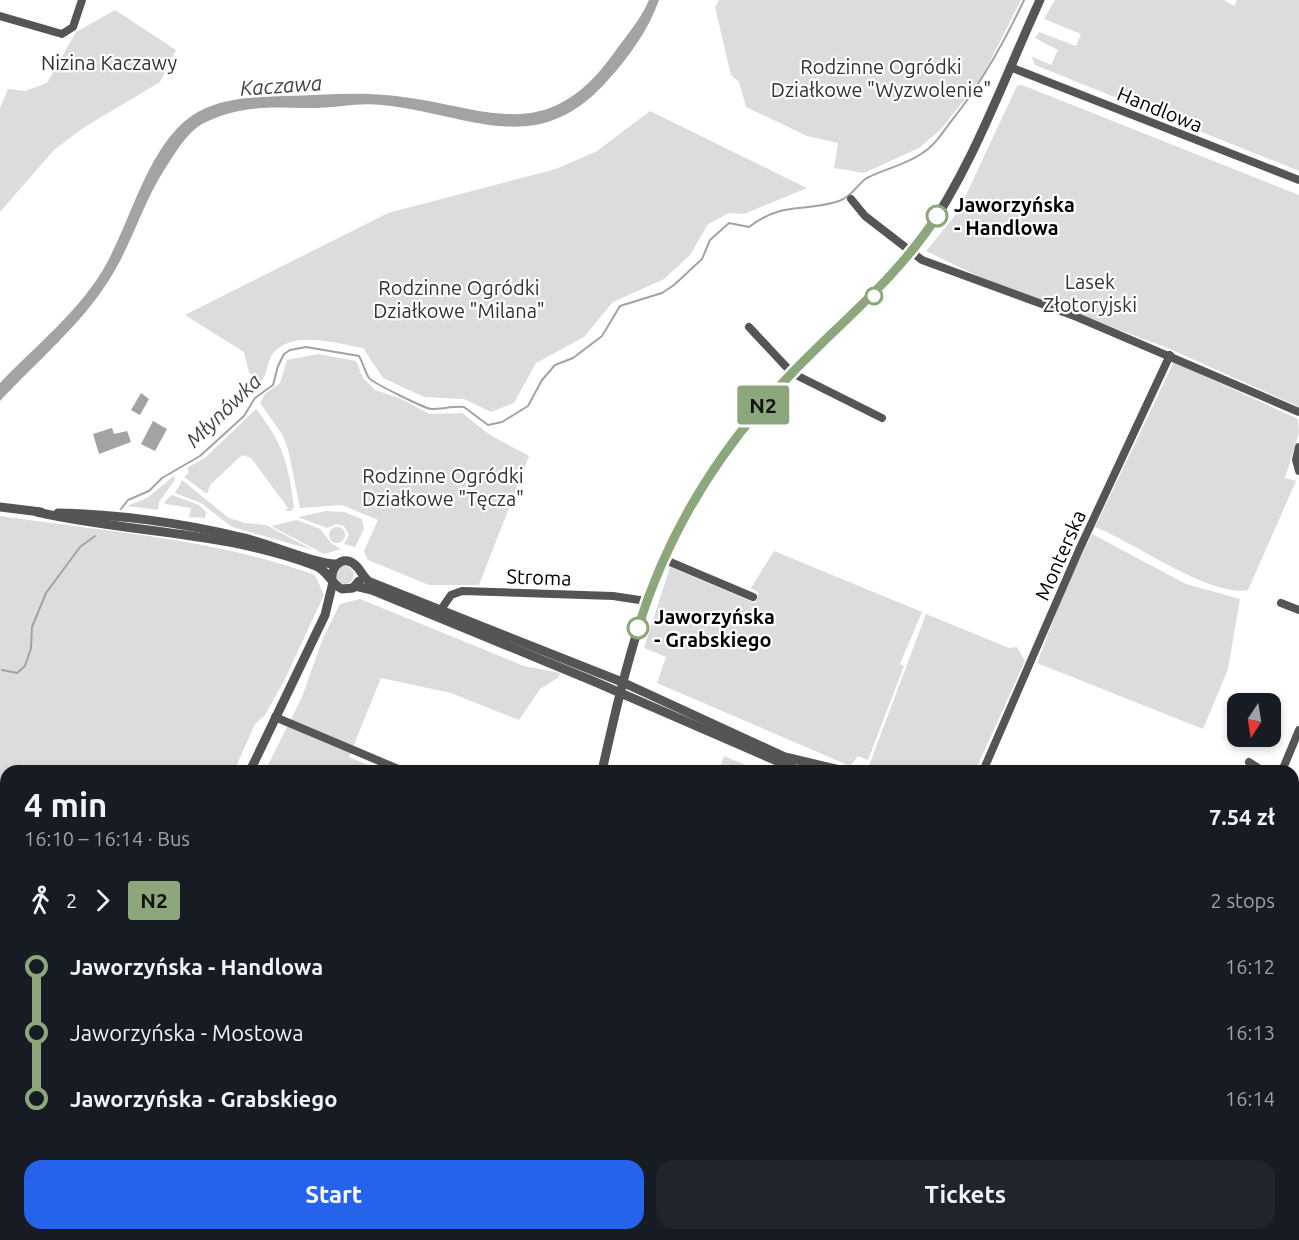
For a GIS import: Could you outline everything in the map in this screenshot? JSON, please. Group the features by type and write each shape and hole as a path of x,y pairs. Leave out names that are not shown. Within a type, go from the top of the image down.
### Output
{"street":[{"path":"0,16 62,34 73,27 82,0"},
{"path":"603,765 619,692 646,601 663,559 693,500 724,452 792,373 874,296 912,253 940,212 965,168 1040,0"},
{"name":"Handlowa","path":"1010,67 1299,180"},
{"path":"851,200 865,216 922,260 1077,317 1299,412"},
{"path":"749,327 792,373 882,418"},
{"name":"Monterska","path":"986,765 1079,550 1170,355"},
{"path":"1299,447 1296,460 1299,471"},
{"path":"0,507 70,520 239,536 324,563 352,562 370,582 622,682 793,765"},
{"path":"159,527 268,551 320,568 333,581 351,588 372,590 791,763 804,765"},
{"path":"663,559 753,597"},
{"path":"253,765 325,615 333,581 332,571 337,564"},
{"path":"325,615 351,588 360,573"},
{"name":"Stroma","path":"440,611 451,595 462,591 613,596 646,601"},
{"path":"1281,603 1299,610"},
{"path":"275,717 389,765"},
{"path":"1284,765 1299,730"},
{"path":"1249,762 1254,765"}],"green space":[{"name":"Rodzinne Ogródki Działkowe \"Wyzwolenie\"","path":"719,0 1021,0 981,79 941,129 919,148 864,173 834,168 838,143 807,136 746,107 739,82 731,75 715,7"},
{"path":"1055,0 1224,0 1234,6 1237,0 1299,0 1299,171 1035,65 1031,56 1051,65 1058,50 1035,38 1039,32 1076,46 1081,34 1044,19"},
{"name":"Nizina Kaczawy","path":"115,10 176,50 160,82 83,128 54,150 0,212 0,108 8,89 25,91 47,83 76,32"},
{"name":"Lasek Złotoryjski","path":"1022,85 1299,195 1299,407 1170,349 984,279 926,251 958,212 1017,86"},
{"name":"Rodzinne Ogródki Działkowe \"Milana\"","path":"650,111 807,188 744,214 729,213 708,224 690,255 664,279 613,302 584,337 536,363 514,403 491,412 464,399 424,397 383,378 363,348 318,340 294,341 275,351 259,384 249,372 244,352 185,315 388,213 556,169 597,151"},
{"name":"Rodzinne Ogródki Działkowe \"Tęcza\"","path":"318,354 356,361 363,378 375,390 399,398 430,414 462,413 490,435 529,456 479,585 429,585 368,560 364,551 378,520 342,505 300,508 288,449 282,434 260,403 265,394 280,383 287,360"},
{"path":"1174,362 1298,419 1299,433 1285,478 1296,481 1248,590 1232,590 1193,577 1095,527"},
{"path":"256,409 273,433 283,455 292,493 294,508 291,511 285,511 288,508 251,458 242,455 210,485 207,494 184,477 189,472 187,468 206,457"},
{"path":"174,476 175,480 159,502 158,510 127,506 147,498"},
{"path":"182,480 229,518 245,523 266,525 313,550 232,527 201,503 175,493"},
{"path":"172,495 199,505 206,512 205,518 189,517 191,508 165,504 165,501"},
{"path":"326,511 344,512 362,519 364,529 355,547 344,544 349,535 344,526 336,524 327,528 298,517"},
{"path":"0,516 198,544 276,562 315,575 324,595 284,681 265,715 255,724 237,765 0,765"},
{"path":"297,520 320,529 332,544 341,549 324,554 271,526"},
{"path":"337,527 343,529 345,535 343,541 337,543 331,541 329,535 331,529"},
{"path":"1092,534 1186,584 1240,599 1228,669 1203,729 1037,663 1070,577"},
{"path":"774,551 922,612 900,664 904,666 868,760 858,756 851,765 848,765 657,683 666,657 644,648 670,567 755,603 759,593 751,588"},
{"path":"345,566 351,569 354,575 351,581 345,584 339,581 336,575 339,569"},
{"path":"360,599 524,666 560,673 559,677 540,689 519,720 451,693 381,678 349,757 368,765 268,765 302,697 323,638 340,604"},
{"path":"926,614 1009,648 1017,647 1025,661 978,765 869,765"},
{"path":"724,756 746,765 721,765"}],"shaded area":[{"path":"649,0 659,0 644,32 623,62 582,105 555,119 529,126 502,126 414,110 363,104 315,108 253,109 229,113 204,123 187,137 158,180 117,266 98,297 72,328 0,401 0,383 66,317 91,288 112,254 153,163 180,125 198,112 219,103 241,99 348,94 385,95 510,114 536,112 562,102 588,84 628,34"},
{"path":"141,393 149,399 140,415 131,410"},
{"path":"153,421 167,429 155,451 141,444"},
{"path":"112,428 114,434 127,431 131,442 99,454 93,434"}],"waterway":[{"name":"Młynówka","path":"121,509 128,500 149,491 162,478 200,456 244,416 255,398 273,385 278,366 284,354 290,350 306,347 359,356 369,378 409,400 431,409 464,407 488,425 502,422 528,406 542,380 555,365 573,358 602,336 620,306 662,293 674,285 702,259 710,240 729,223 749,227 773,213 839,201 847,197 867,178 915,158 925,151 940,136 981,80 1024,0"},
{"name":"Młynówka","path":"2,670 17,673 25,666 31,648 32,627 46,593 80,547 95,536"}],"bus line":[{"name":"N2","path":"638,628 663,559 682,520 724,452 792,373 888,281 937,216"}],"place":[{"name":"Jaworzyńska - Handlowa","path":"937,216"},
{"name":"Jaworzyńska - Grabskiego","path":"638,628"}],"water label":[{"name":"Kaczawa","path":"281,85"}]}
